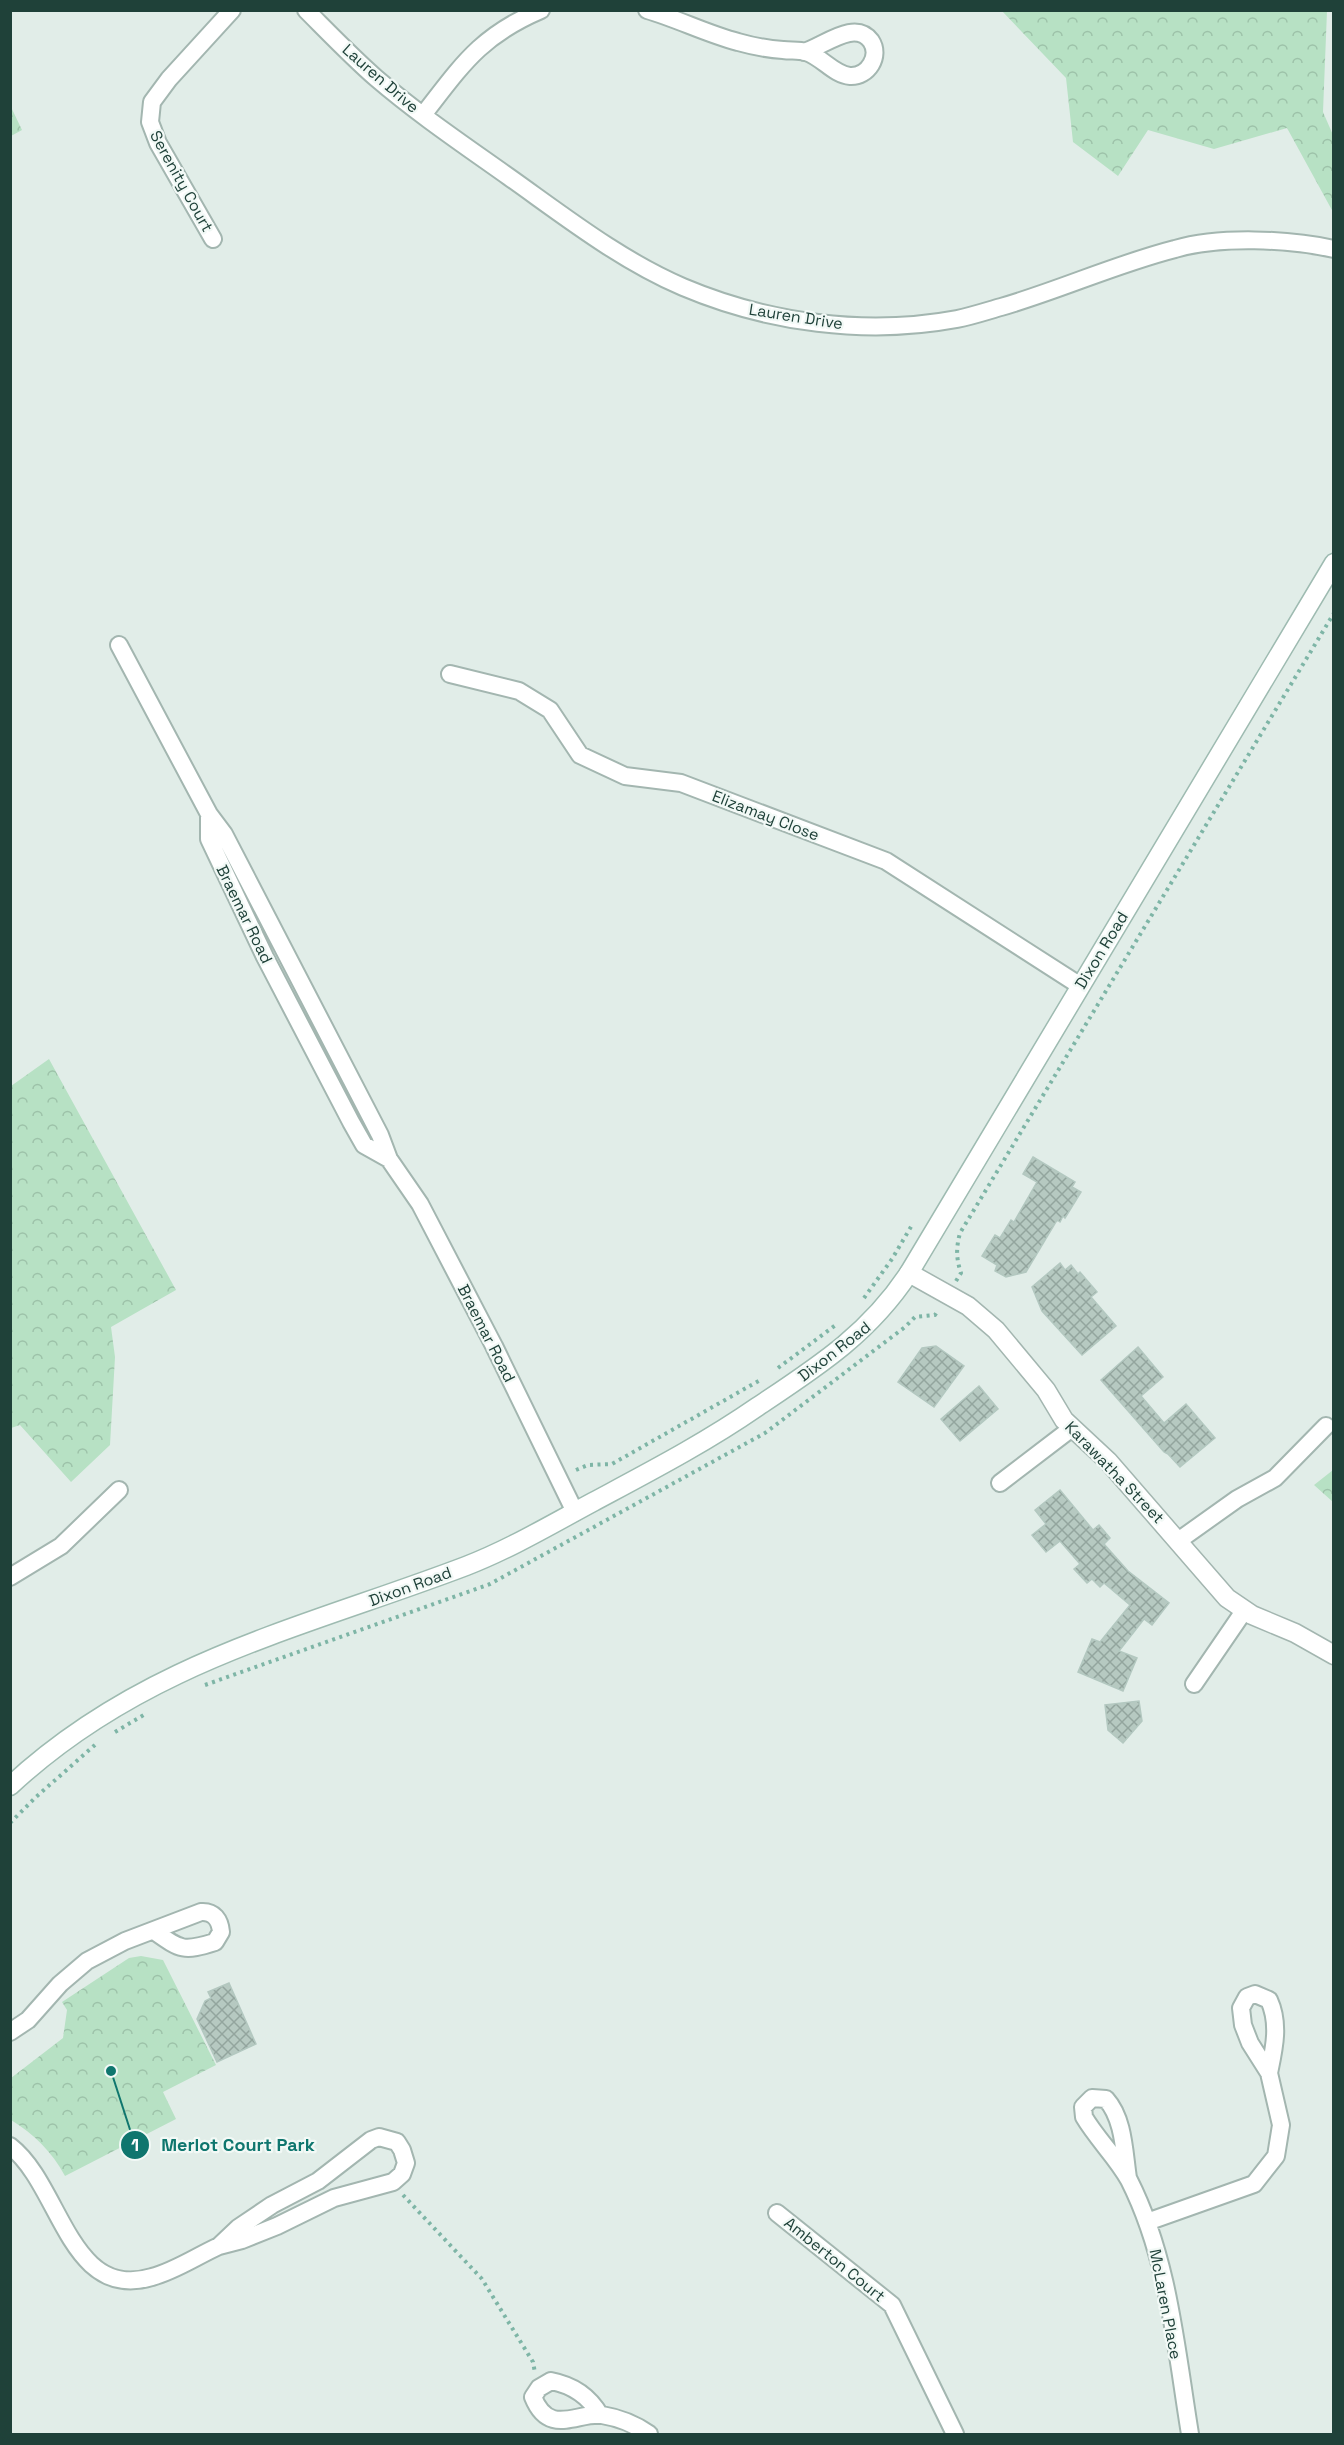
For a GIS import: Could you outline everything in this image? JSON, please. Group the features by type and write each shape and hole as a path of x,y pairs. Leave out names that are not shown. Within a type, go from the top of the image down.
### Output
{"main road":[{"name":"Dixon Road","path":"10,1786 52,1750 88,1724 172,1675 264,1637 469,1565 523,1540 737,1421 820,1365 869,1325 896,1294 909,1273 1334,563"},
{"name":"Karawatha Street","path":"909,1273 968,1306 996,1330 1040,1382 1072,1428 1103,1455 1217,1588 1244,1611 1295,1633 1334,1655"}],"street":[{"name":"Serenity Court","path":"213,239 158,143 150,122 152,102 169,79 232,10"},
{"name":"Lauren Drive","path":"306,10 376,77 423,115 619,253 682,286 749,310 819,323 891,327 958,319 1030,298 1113,268 1178,248 1239,240 1309,244 1334,249"},
{"path":"423,115 468,58 493,34 541,10"},
{"path":"647,10 738,42 804,52"},
{"name":"Braemar Road","path":"119,645 209,814 224,834 375,1125 389,1159 420,1204 494,1346 575,1512"},
{"name":"Elizamay Close","path":"450,674 519,691 550,711 580,755 625,776 681,783 886,861 1079,986"},
{"path":"1178,1541 1237,1498 1275,1478 1326,1426"},
{"path":"1000,1483 1072,1428"},
{"path":"10,1577 62,1546 119,1490"},
{"path":"1194,1684 1244,1611"},
{"path":"10,2032 28,2020 79,1966 125,1941 154,1930"},
{"path":"1148,2222 1254,2184 1276,2156 1281,2125 1269,2073"},
{"path":"10,2146 37,2175 77,2250 87,2262 110,2277 132,2281 155,2277 219,2246 242,2240 277,2226 334,2198 393,2182 402,2174 406,2163 402,2150 397,2142 390,2139 380,2137 371,2140 318,2181 272,2205 238,2228 219,2246"},
{"name":"McLaren Place","path":"1128,2178 1148,2222 1160,2261 1190,2434"},
{"name":"Amberton Court","path":"777,2213 892,2305 955,2434"},
{"path":"600,2415 635,2424 649,2434"}],"path":[{"path":"957,1280 961,1273 956,1253 960,1233 1334,613"},
{"path":"858,1306 892,1259 912,1225"},
{"path":"775,1371 844,1318"},
{"path":"576,1470 588,1465 612,1464 768,1375"},
{"path":"408,2200 482,2279 532,2362"}],"green space":[{"path":"1002,11 1327,11 1323,112 1333,135 1333,212 1287,128 1214,149 1148,130 1118,176 1073,142 1066,78"},
{"path":"11,107 22,130 10,136"},
{"path":"49,1059 176,1290 111,1327 115,1357 110,1445 71,1482 20,1425 11,1428 11,1086"},
{"path":"1333,1470 1333,1502 1314,1485"},
{"path":"141,1956 163,1960 216,2065 163,2092 176,2119 65,2176 42,2144 11,2120 11,2078 63,2038 67,2010 62,2002 129,1958"}],"building":[{"path":"1033,1157 1075,1182 1072,1187 1081,1192 1065,1218 1063,1216 1060,1222 1057,1220 1026,1272 1006,1277 995,1271 997,1265 982,1256 995,1235 1000,1238 1011,1220 1014,1222 1037,1182 1023,1174"},
{"path":"1060,1263 1065,1270 1071,1265 1078,1274 1080,1272 1097,1292 1091,1297 1116,1326 1082,1355 1042,1311 1032,1287"},
{"path":"936,1346 964,1366 934,1407 898,1382 922,1348"},
{"path":"1138,1347 1163,1377 1141,1396 1164,1423 1186,1404 1215,1438 1180,1467 1101,1380"},
{"path":"979,1386 998,1409 960,1441 941,1419"},
{"path":"1060,1490 1093,1530 1099,1525 1110,1538 1104,1544 1128,1571 1169,1603 1152,1625 1144,1619 1119,1651 1137,1658 1123,1691 1078,1672 1092,1639 1100,1642 1130,1605 1104,1583 1100,1587 1092,1579 1087,1583 1074,1569 1080,1564 1060,1541 1046,1552 1032,1535 1046,1524 1035,1510"},
{"path":"1139,1701 1142,1721 1123,1743 1108,1730 1105,1705"},
{"path":"229,1983 256,2044 217,2062 197,2019 205,2001 211,1998 208,1992"}],"place":[{"name":"Merlot Court Park","path":"111,2071"}]}
